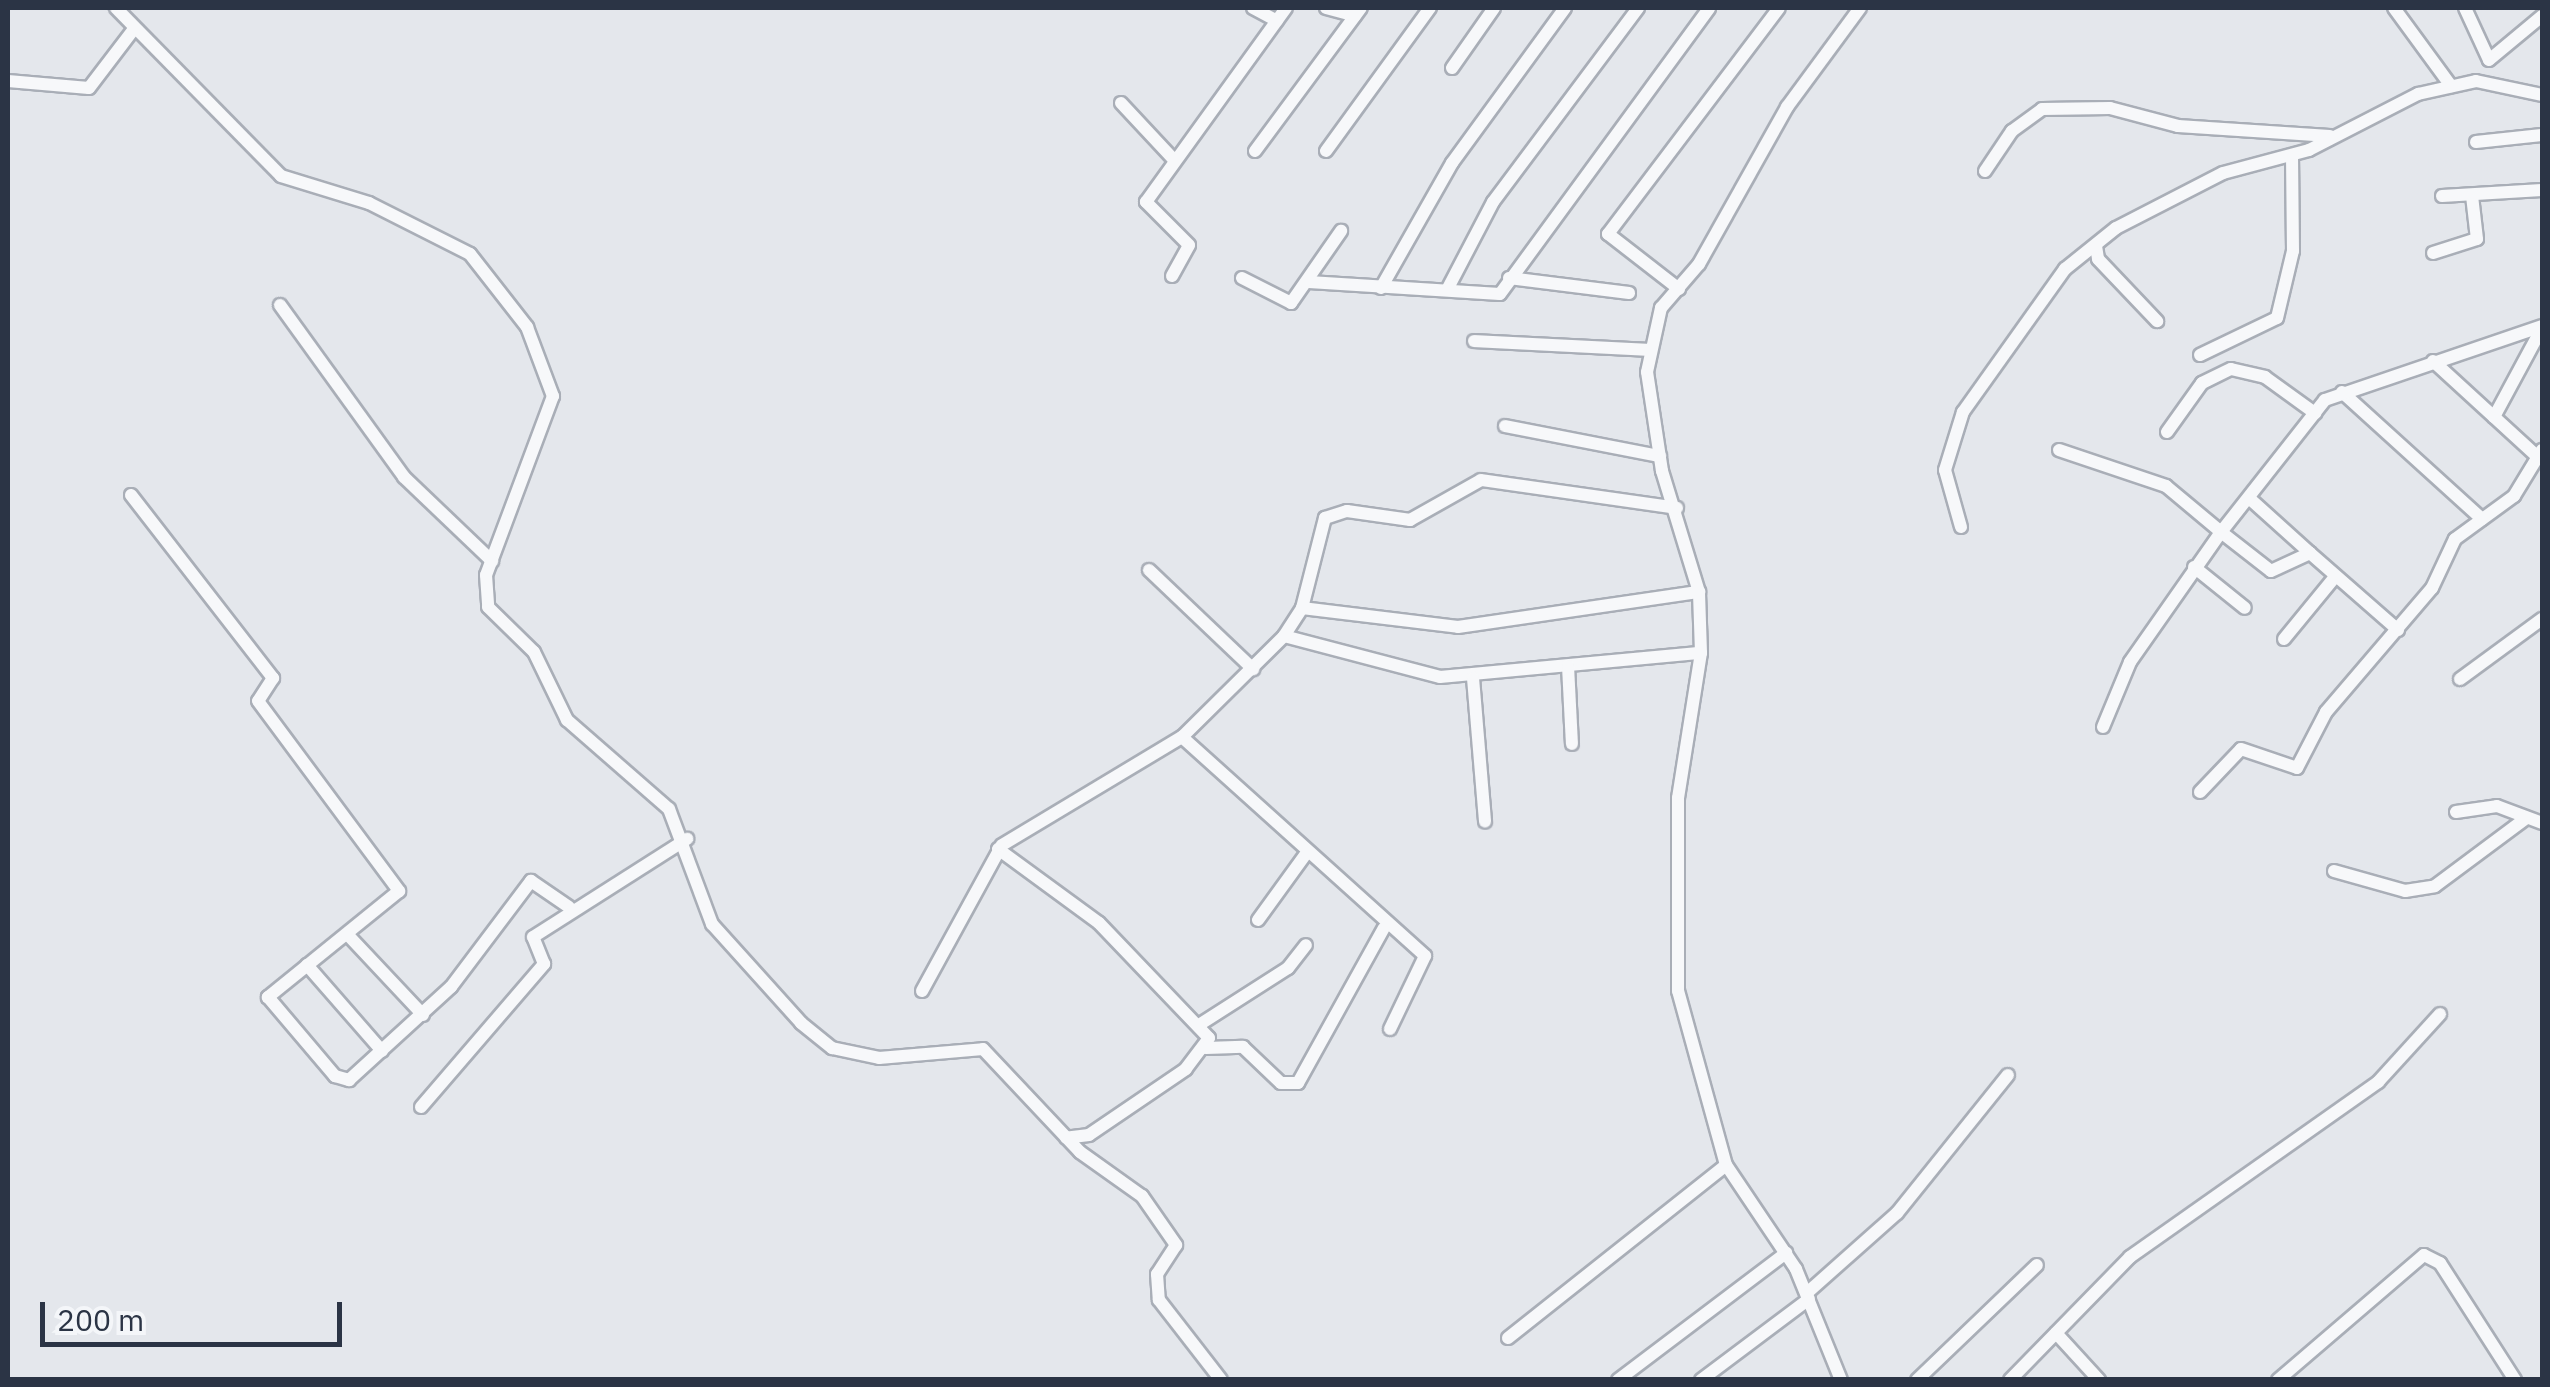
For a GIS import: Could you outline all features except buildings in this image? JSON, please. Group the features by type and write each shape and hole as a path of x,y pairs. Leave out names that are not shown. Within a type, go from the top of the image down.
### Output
{"street":[{"path":"116,8 281,176 458,245 527,327 553,396 492,561 488,607 534,652 567,720 646,784 686,839 712,924 819,1038 847,1052 912,1060 972,1045 1066,1138 1168,1226 1176,1245 1156,1274 1159,1300 1221,1380"},
{"path":"1253,8 1276,20"},
{"path":"1172,276 1189,244 1145,205 1286,8"},
{"path":"1255,151 1358,12 1326,8"},
{"path":"1326,151 1430,8"},
{"path":"1452,68 1494,8"},
{"path":"1381,288 1452,163 1564,8"},
{"path":"1446,290 1474,231 1638,8"},
{"path":"1309,282 1495,296 1709,8"},
{"path":"1679,290 1608,234 1779,8"},
{"path":"1842,1380 1786,1253 1726,1165 1676,978 1684,896 1678,798 1701,653 1698,592 1648,404 1650,350 1656,318 1679,290 1787,107 1860,8"},
{"path":"2394,8 2451,86"},
{"path":"2465,8 2489,60 2542,16"},
{"path":"8,81 89,88 134,29"},
{"path":"1961,528 1944,470 1963,412 2065,268 2203,181 2292,156 2392,103 2451,86 2512,84 2542,95"},
{"path":"1122,103 1175,161"},
{"path":"1985,171 2012,131 2042,109 2110,108 2178,126 2330,136"},
{"path":"2476,142 2542,134"},
{"path":"2200,355 2277,318 2294,251 2292,156"},
{"path":"2442,196 2542,190"},
{"path":"2433,253 2477,238 2472,196"},
{"path":"1242,278 1286,303 1309,282 1341,231"},
{"path":"2096,246 2156,321"},
{"path":"1509,278 1628,293"},
{"path":"280,305 392,462 492,561"},
{"path":"2103,727 2130,662 2194,567 2314,413 2342,392 2542,327"},
{"path":"2494,417 2542,327"},
{"path":"1474,341 1650,350"},
{"path":"2200,792 2241,748 2297,768 2326,712 2398,630 2455,539 2514,496 2541,454 2433,361"},
{"path":"2167,432 2202,383 2231,370 2265,377 2314,413"},
{"path":"2342,392 2482,519"},
{"path":"1505,426 1660,456"},
{"path":"2059,450 2166,486 2271,571 2310,553"},
{"path":"922,991 998,849 1182,738 1284,636 1302,608 1318,527 1336,513 1410,520 1482,480 1677,508"},
{"path":"131,495 273,678 258,701 397,887 269,1001 342,1081 423,1014 531,881 569,906"},
{"path":"2249,498 2398,630"},
{"path":"2194,567 2246,608"},
{"path":"1149,570 1253,669"},
{"path":"2284,638 2335,577"},
{"path":"1302,608 1458,627 1698,592"},
{"path":"2460,679 2542,620"},
{"path":"1284,636 1341,657 1472,678 1701,653"},
{"path":"1568,666 1572,744"},
{"path":"1472,678 1486,821"},
{"path":"1182,738 1305,856 1427,962 1390,1029"},
{"path":"2456,812 2496,806 2524,819 2542,822"},
{"path":"2334,872 2405,891 2435,886 2524,819"},
{"path":"421,1107 544,964 533,937 569,906 686,839"},
{"path":"998,849 1099,923 1202,1023 1206,1048"},
{"path":"1258,920 1305,856"},
{"path":"1066,1138 1089,1135 1206,1048 1243,1048 1281,1083 1298,1082 1384,928"},
{"path":"347,934 423,1014"},
{"path":"1202,1023 1288,968 1306,944"},
{"path":"307,965 382,1051"},
{"path":"2010,1380 2130,1256 2378,1082 2440,1014"},
{"path":"1701,1380 1808,1296 1897,1213 2008,1075"},
{"path":"1508,1338 1726,1165"},
{"path":"1618,1380 1786,1253"},
{"path":"2278,1380 2424,1255 2440,1262 2515,1380"},
{"path":"1917,1380 2037,1265"},
{"path":"2056,1333 2094,1378"}]}
